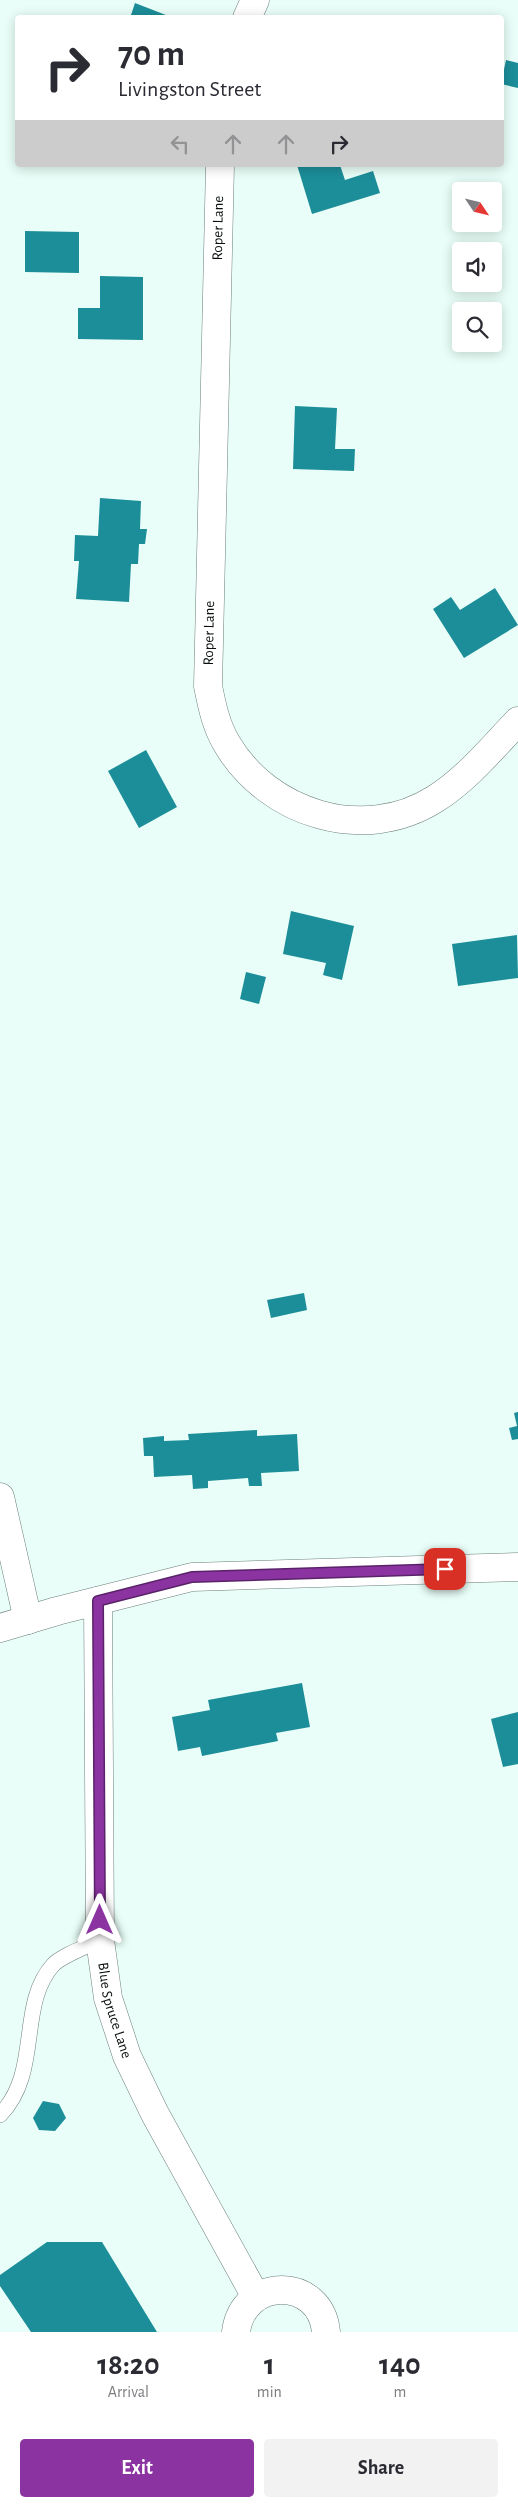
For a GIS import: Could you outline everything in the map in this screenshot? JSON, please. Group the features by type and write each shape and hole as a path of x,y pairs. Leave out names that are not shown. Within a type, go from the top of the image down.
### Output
{"street":[{"path":"248,15 255,0"},
{"name":"Roper Lane","path":"220,167 208,676 214,716 226,743 244,768 290,805 318,815 340,819 378,820 407,813 434,800 453,787 518,721"},
{"path":"0,1497 28,1620"},
{"path":"0,1628 192,1577 518,1567"},
{"name":"Blue Spruce Lane","path":"98,1601 100,1940 108,1998 127,2056 155,2114 256,2297"},
{"path":"236,2332 238,2322 245,2308 256,2297 270,2291 283,2289 298,2293 310,2300 319,2310 325,2323 326,2332"}],"lane":[{"path":"0,2115 16,2093 25,2068 33,2015 40,1985 53,1964 100,1940"}],"building":[{"path":"135,3 166,15 131,15"},
{"path":"506,60 518,63 518,88 504,85"},
{"path":"298,167 341,167 345,180 373,171 380,193 312,214"},
{"path":"25,231 79,232 79,273 25,272"},
{"path":"100,276 143,277 143,340 78,339 78,308 100,308"},
{"path":"295,406 337,408 335,449 355,449 354,471 293,469"},
{"path":"100,498 141,501 140,529 147,529 145,544 139,544 138,564 131,564 129,602 76,599 79,561 74,561 75,535 98,536"},
{"path":"495,588 518,625 464,658 433,609 451,597 460,610"},
{"path":"146,750 177,807 139,828 108,771"},
{"path":"291,911 354,926 342,980 323,975 326,963 283,954"},
{"path":"517,935 518,978 458,986 452,944"},
{"path":"246,972 266,977 259,1004 240,999"},
{"path":"304,1293 307,1310 271,1318 267,1300"},
{"path":"518,1412 518,1439 512,1440 509,1428 517,1426 514,1413"},
{"path":"257,1430 257,1436 297,1434 299,1471 261,1473 262,1486 249,1486 248,1478 208,1481 208,1488 193,1489 192,1475 154,1477 153,1456 144,1456 143,1438 164,1436 164,1441 189,1440 188,1434"},
{"path":"302,1683 310,1727 276,1733 278,1741 202,1756 200,1747 178,1751 172,1717 210,1710 208,1700"},
{"path":"518,1712 518,1764 503,1767 491,1719"},
{"path":"43,2101 59,2104 66,2118 55,2131 39,2130 33,2118"},
{"path":"47,2242 102,2242 157,2332 31,2332 0,2286 0,2275"}],"route":[{"path":"100,1920 98,1601 192,1577 445,1569"}]}
